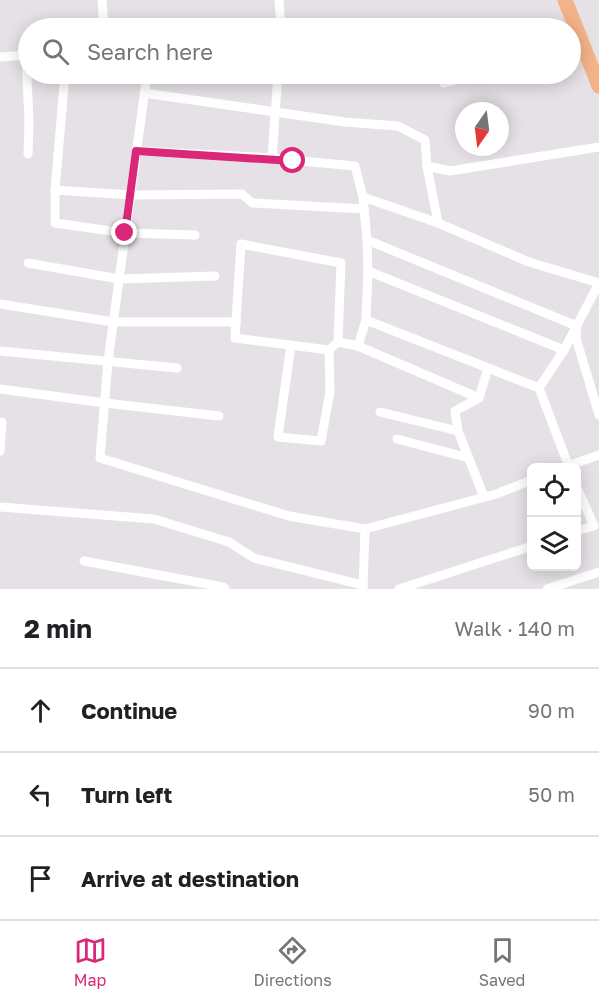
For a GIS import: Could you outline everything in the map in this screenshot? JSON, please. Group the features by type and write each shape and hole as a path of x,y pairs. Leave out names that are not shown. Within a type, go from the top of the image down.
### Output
{"main road":[{"path":"565,0 570,18"},
{"path":"581,53 599,86"}],"street":[{"path":"102,0 103,18"},
{"path":"278,18 279,0"},
{"path":"0,57 18,56"},
{"path":"28,84 28,154"},
{"path":"64,84 55,190 55,223 125,233 195,235"},
{"path":"145,84 108,361 100,458 289,516 365,529 484,497 527,481"},
{"path":"272,159 277,84"},
{"path":"144,93 345,122 398,126 425,140 427,166 438,223"},
{"path":"427,166 450,171 599,147"},
{"path":"136,151 355,166 363,197 368,271 366,320 358,346"},
{"path":"55,190 130,195 242,194 252,203 364,209"},
{"path":"363,197 438,223 529,262 599,283 564,350 538,388"},
{"path":"367,240 577,326"},
{"path":"240,244 342,262 338,342 329,350 235,338 240,244"},
{"path":"28,263 119,279 215,276"},
{"path":"368,271 564,350"},
{"path":"0,304 113,322 236,322"},
{"path":"366,320 538,388 566,463"},
{"path":"577,326 576,338 599,415"},
{"path":"338,342 358,346 479,398"},
{"path":"291,345 278,437 321,441 330,392 329,350"},
{"path":"0,351 177,368"},
{"path":"484,497 458,431 455,411 479,398 488,368"},
{"path":"0,389 105,404 219,416"},
{"path":"380,412 458,431"},
{"path":"0,451 2,422"},
{"path":"397,439 469,458"},
{"path":"578,463 599,455"},
{"path":"581,496 594,526 581,530"},
{"path":"0,507 154,519 229,542 254,558 363,587 365,529"},
{"path":"399,589 527,547"},
{"path":"84,561 223,586 225,589"},
{"path":"547,589 599,572"}],"route":[{"path":"125,233 136,151 293,161"}]}
